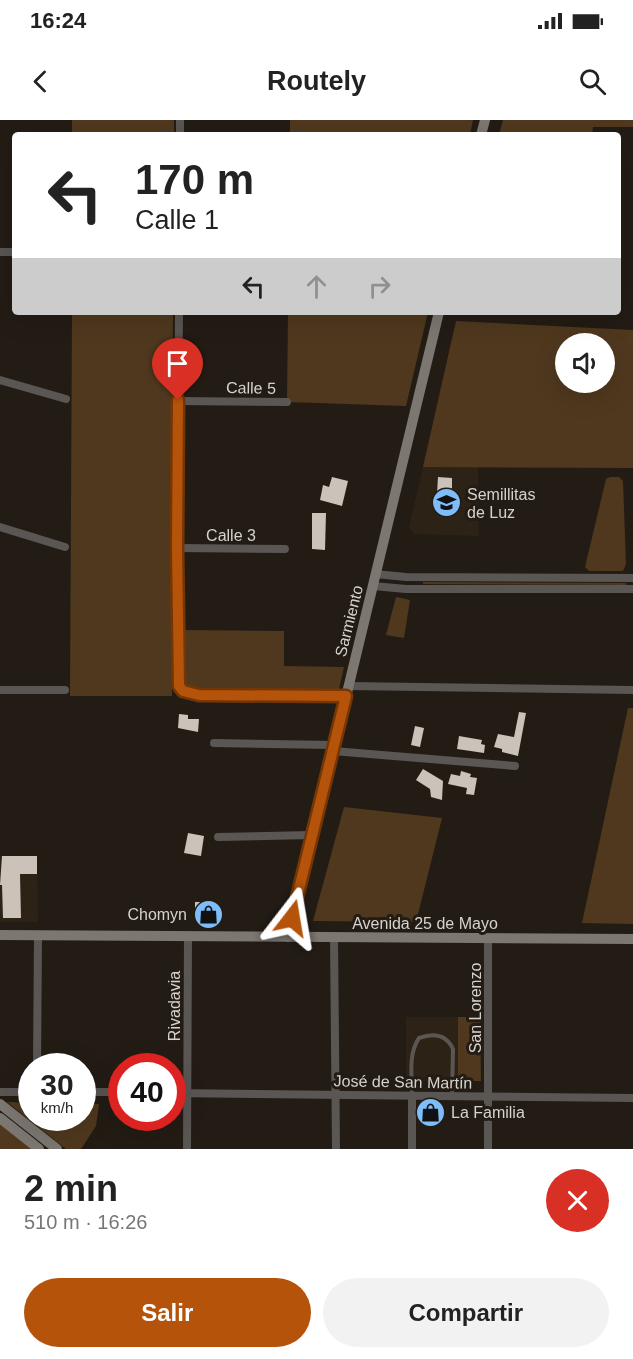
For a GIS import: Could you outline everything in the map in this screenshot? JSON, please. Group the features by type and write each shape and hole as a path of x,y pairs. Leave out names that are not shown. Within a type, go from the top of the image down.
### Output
{"street":[{"path":"179,315 178,679 183,691 199,695 347,691 633,690"},
{"name":"Sarmiento","path":"288,937 438,315"},
{"path":"0,380 66,399"},
{"name":"Calle 5","path":"178,400 287,402"},
{"path":"0,527 65,547"},
{"name":"Calle 3","path":"177,548 285,549"},
{"path":"375,574 414,577 633,578"},
{"path":"373,586 413,589 633,589"},
{"path":"0,690 65,690"},
{"path":"214,743 333,748 515,766"},
{"path":"218,837 312,835"},
{"name":"Avenida 25 de Mayo","path":"0,935 633,939"},
{"path":"37,1053 38,935"},
{"name":"Rivadavia","path":"187,1149 188,936"},
{"path":"334,937 336,1149"},
{"name":"San Lorenzo","path":"488,938 488,1149"},
{"path":"0,1092 18,1092"},
{"name":"José de San Martín","path":"188,1093 633,1098"},
{"path":"412,1096 412,1149"},
{"path":"0,1104 57,1149"},
{"path":"0,1118 39,1149"}],"lane":[{"path":"413,589 414,577"},
{"path":"412,1096 414,1045 419,1038 436,1035 450,1042 453,1049 452,1096"}],"shaded area":[{"path":"72,120 174,120 174,132 72,132"},
{"path":"290,120 473,120 471,132 290,132"},
{"path":"503,120 633,120 633,127 593,127 592,132 500,132"},
{"path":"72,315 173,315 172,696 70,696"},
{"path":"288,315 427,315 406,406 287,402"},
{"path":"456,321 633,330 633,468 423,467"},
{"name":"Semillitas de Luz","path":"423,467 478,467 479,536 414,534 409,527"},
{"path":"619,477 623,481 626,564 623,571 589,571 585,567 606,479"},
{"path":"423,582 626,583 626,585 423,584"},
{"path":"396,597 410,600 404,638 386,635"},
{"path":"180,630 284,631 284,666 344,667 339,689 189,688 180,678"},
{"path":"628,708 633,708 633,924 582,923"},
{"path":"344,807 442,818 416,922 313,921"},
{"path":"0,856 37,856 38,922 0,922"},
{"path":"406,1017 458,1017 458,1081 406,1081"},
{"path":"458,1017 480,1017 481,1081 458,1081"},
{"path":"7,1102 18,1102 18,1111"},
{"path":"96,1104 99,1104 96,1126"},
{"path":"0,1118 39,1149 0,1149"},
{"path":"43,1131 93,1131 81,1149 66,1149"}],"building":[{"path":"332,477 348,481 342,506 320,500 323,485 329,487"},
{"path":"438,477 452,478 452,495 437,494"},
{"path":"312,513 326,513 325,550 312,549"},
{"path":"519,712 526,713 518,756 502,752 502,749 494,747 498,734 514,737"},
{"path":"179,714 188,715 188,719 199,719 198,732 178,728"},
{"path":"415,726 424,728 420,747 411,745"},
{"path":"459,736 482,740 481,744 485,745 484,753 457,749"},
{"path":"423,769 443,781 442,800 431,797 430,789 416,780"},
{"path":"461,771 471,774 470,777 477,778 474,795 466,794 467,788 448,784 451,774 460,776"},
{"path":"188,833 204,836 201,856 184,853"},
{"path":"2,856 37,856 37,874 20,874 21,918 3,918 2,885 0,885"},
{"path":"195,902 203,902 207,910 216,910 215,920 195,920"}],"place":[{"name":"Semillitas de Luz","path":"446,503"},
{"name":"Chomyn","path":"208,914"},
{"name":"La Familia","path":"430,1112"}],"route":[{"path":"178,400 179,686 183,691 199,695 346,696 292,918"}]}
